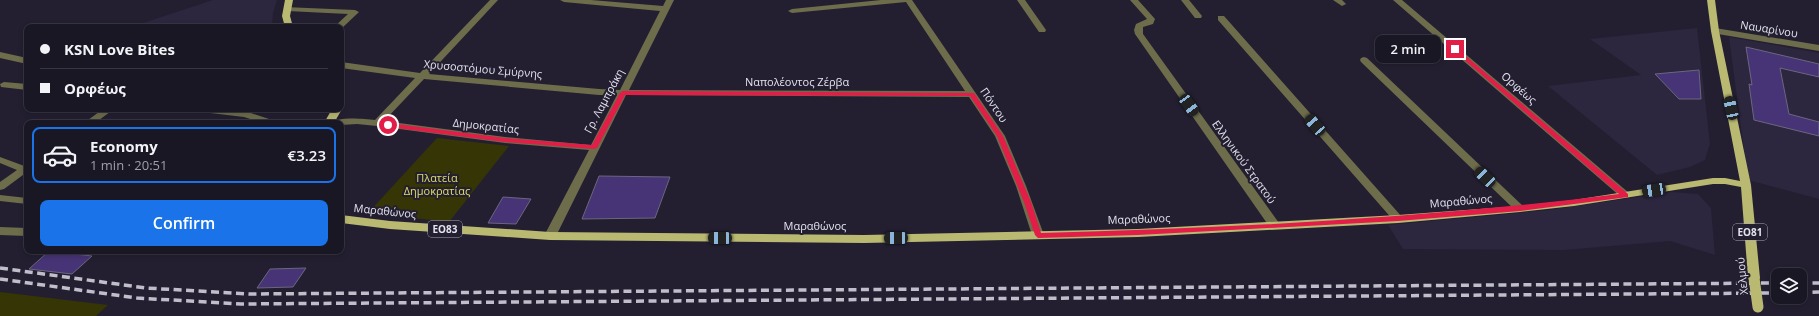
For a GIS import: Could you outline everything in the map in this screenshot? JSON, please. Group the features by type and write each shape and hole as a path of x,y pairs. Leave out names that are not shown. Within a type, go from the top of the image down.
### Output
{"main road":[{"path":"289,0 287,9 289,24"},
{"path":"1711,0 1715,31 1746,185"},
{"name":"Μαραθώνος","path":"344,219 398,226 550,236 864,239 1138,233 1398,219 1520,209 1625,195 1713,181 1725,181 1746,185"},
{"name":"Χελμού","path":"1746,185 1754,278 1759,312"}],"street":[{"path":"377,123 494,0"},
{"path":"564,0 666,9"},
{"name":"Γρ. Λαμπράκη","path":"550,236 670,0"},
{"path":"792,11 907,0"},
{"name":"Πόντου","path":"907,0 1000,136 1027,202 1038,235"},
{"path":"1021,0 1042,30"},
{"name":"Ελληνικού Στρατού","path":"1134,0 1151,19 1150,22 1139,26 1138,30 1140,34 1275,226"},
{"path":"1185,0 1198,16"},
{"name":"Ορφέως","path":"1397,0 1625,195"},
{"path":"287,9 355,12 341,24"},
{"path":"1221,18 1398,219"},
{"name":"Ναυαρίνου","path":"1715,31 1819,48"},
{"path":"0,55 24,60"},
{"path":"1364,60 1520,209"},
{"name":"Χρυσοστόμου Σμύρνης","path":"344,65 423,76 584,91 623,93"},
{"path":"4,85 24,87"},
{"name":"Ναπολέοντος Ζέρβα","path":"623,93 972,94"},
{"path":"93,120 105,112"},
{"path":"228,112 245,114 263,120"},
{"name":"Δημοκρατίας","path":"344,123 377,123 476,137 594,148"},
{"path":"0,160 24,167"},
{"path":"0,187 24,169"},
{"path":"0,198 24,201"},
{"path":"0,231 24,232"}],"shaded area":[{"path":"213,0 277,0 273,13 272,24 140,24"},
{"path":"1697,28 1710,144 1705,160 1690,167 1657,175 1548,86 1641,75 1590,39"},
{"path":"1729,37 1819,53 1819,199 1748,180"},
{"path":"1672,192 1698,194 1711,208 1715,255 1670,241 1564,250 1403,249 1388,225 1549,210"}],"green space":[{"name":"Πλατεία Δημοκρατίας","path":"437,138 509,146 449,222 368,213"},
{"path":"0,292 108,305 96,316 0,316"}],"building":[{"path":"1746,47 1819,64 1819,77 1780,68 1789,114 1819,122 1819,136 1754,120 1749,84 1752,85"},
{"path":"1699,70 1701,99 1679,99 1655,74"},
{"path":"599,176 670,177 655,218 582,219"},
{"path":"503,197 531,199 516,224 488,223"},
{"path":"46,254 75,254 92,256 72,274 29,269"},
{"path":"306,268 293,287 257,288 270,269"}],"railway":[{"path":"0,268 146,288 249,294 1771,283"},
{"path":"0,279 137,298 241,304 1771,293"},
{"path":"1807,283 1819,283"},
{"path":"1807,293 1819,292"}],"route":[{"path":"388,125 447,134 594,148 623,93 972,94 1000,136 1013,165 1038,235 1138,233 1398,219 1520,209 1625,195 1455,49"}]}
